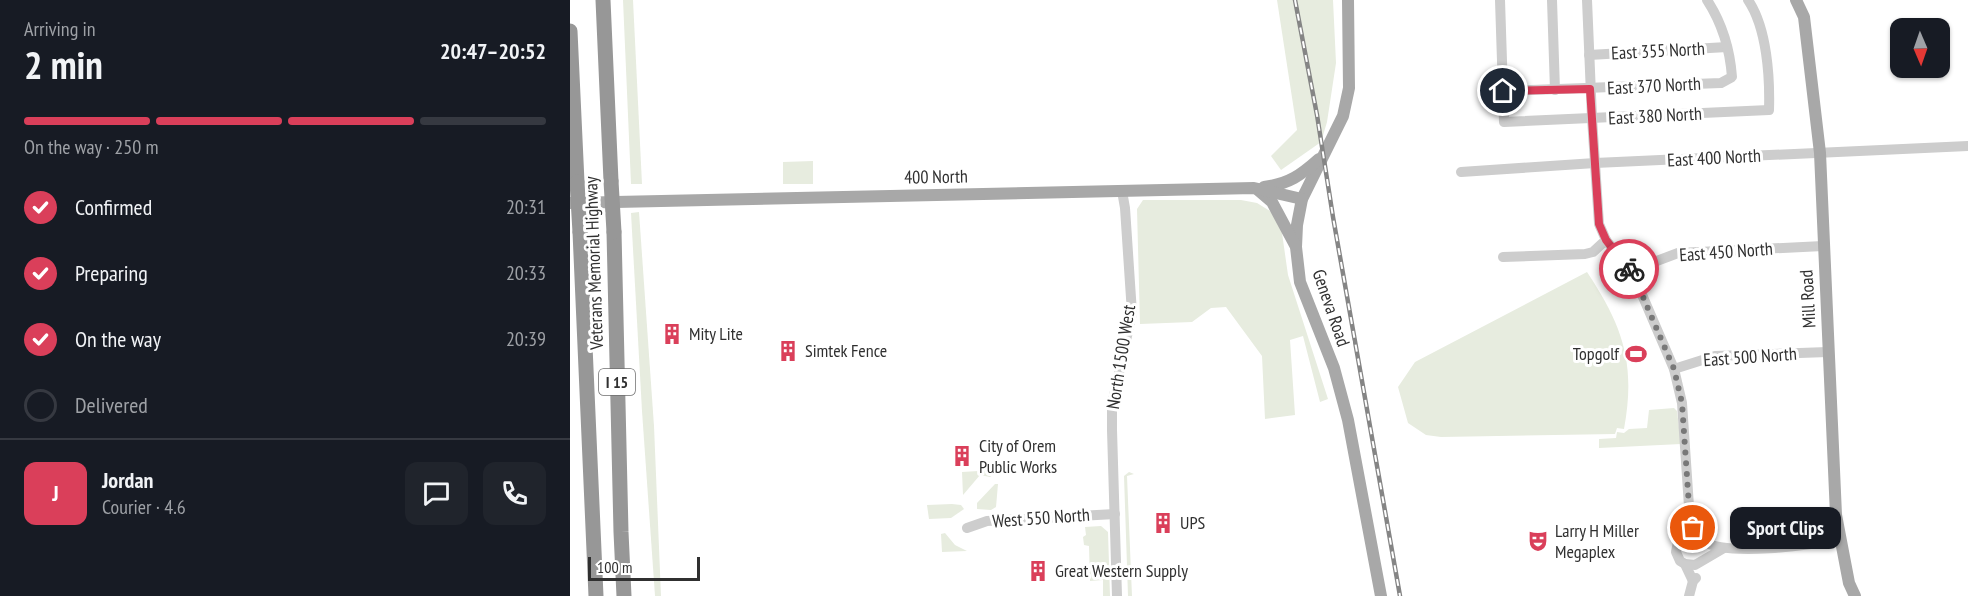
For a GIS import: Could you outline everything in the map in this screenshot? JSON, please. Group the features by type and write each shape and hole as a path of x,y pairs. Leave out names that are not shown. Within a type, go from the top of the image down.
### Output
{"highway":[{"name":"Veterans Memorial Highway","path":"603,0 614,232 624,596"},
{"name":"Veterans Memorial Highway","path":"570,31 596,596"},
{"path":"621,532 633,596"},
{"path":"589,596 594,547"}],"main road":[{"name":"Geneva Road","path":"1348,0 1349,88 1343,116 1302,199 1296,247 1300,282 1334,368 1348,420 1381,596"},
{"name":"Mill Road","path":"1796,0 1804,17 1820,153 1836,515 1850,583 1855,596"},
{"path":"1254,188 1282,185 1323,156"},
{"path":"1254,188 1272,202 1296,247"},
{"name":"400 North","path":"570,203 1254,188 1302,199"}],"street":[{"path":"1500,0 1503,91"},
{"path":"1552,0 1555,90"},
{"path":"1587,0 1599,224 1606,240 1634,276 1674,369 1682,403 1690,521 1706,550 1689,596"},
{"path":"1707,0 1719,18 1726,47"},
{"name":"East 380 North","path":"1503,91 1504,122 1769,110 1768,59 1753,8 1748,0"},
{"name":"East 370 North","path":"1503,91 1721,83 1732,77 1731,61 1726,47"},
{"name":"East 355 North","path":"1589,55 1726,47"},
{"name":"East 400 North","path":"1461,172 1595,163 1968,146"},
{"name":"North 1500 West","path":"1117,596 1112,405 1132,313 1122,191"},
{"path":"1503,257 1585,254 1593,252 1606,240"},
{"name":"East 450 North","path":"1634,276 1654,262 1678,253 1823,246"},
{"name":"East 500 North","path":"1674,369 1715,356 1828,352"},
{"name":"West 550 North","path":"967,528 987,521 1115,514"},
{"path":"1690,521 1678,542 1676,552 1693,581"},
{"path":"1678,542 1690,535 1724,548 1797,547 1841,539"},
{"path":"1684,564 1690,565 1701,561 1724,548"}],"shaded area":[{"path":"623,0 633,0 642,184 631,184"},
{"path":"1277,0 1333,0 1336,63 1327,122 1321,142 1281,170 1271,156 1297,130"},
{"path":"813,161 813,184 783,184 783,162"},
{"path":"1143,200 1241,200 1257,203 1270,211 1281,226 1288,275 1328,399 1320,402 1303,336 1290,340 1295,415 1265,419 1262,356 1226,307 1211,308 1192,322 1140,324 1137,209"},
{"path":"639,212 654,426 661,596 655,596 642,411 631,213"},
{"name":"Topgolf","path":"1587,272 1610,310 1624,346 1628,385 1624,429 1617,428 1615,434 1441,437 1426,435 1408,423 1398,387 1415,362"},
{"path":"1674,408 1677,411 1681,444 1599,448 1599,439 1616,438 1617,432 1624,433 1629,429 1647,428 1649,410"},
{"path":"995,470 990,477 980,475 963,495 962,472"},
{"path":"1129,472 1134,474 1127,476 1132,596 1128,596 1124,476"},
{"path":"995,484 998,484 996,507 991,510 977,509 977,503"},
{"path":"927,505 961,505 964,509 951,518 929,519"},
{"path":"1101,526 1108,532 1110,596 1103,596 1103,580 1090,581 1089,546 1084,545 1085,527"},
{"path":"945,533 955,545 967,551 942,552 941,534"}],"railway":[{"path":"1295,0 1400,596"}],"way so far":[{"path":"1629,269 1674,369 1682,403 1690,521 1693,528"}],"place":[{"name":"Mity Lite","path":"672,334"},
{"name":"Simtek Fence","path":"788,351"},
{"name":"Topgolf","path":"1636,354"},
{"name":"City of Orem Public Works","path":"962,456"},
{"name":"UPS","path":"1163,523"},
{"name":"Sport Clips","path":"1693,528"},
{"name":"Larry H Miller Megaplex","path":"1538,541"},
{"name":"Great Western Supply","path":"1038,571"}],"route":[{"path":"1503,91 1590,89 1599,224 1606,240 1629,269"}]}
